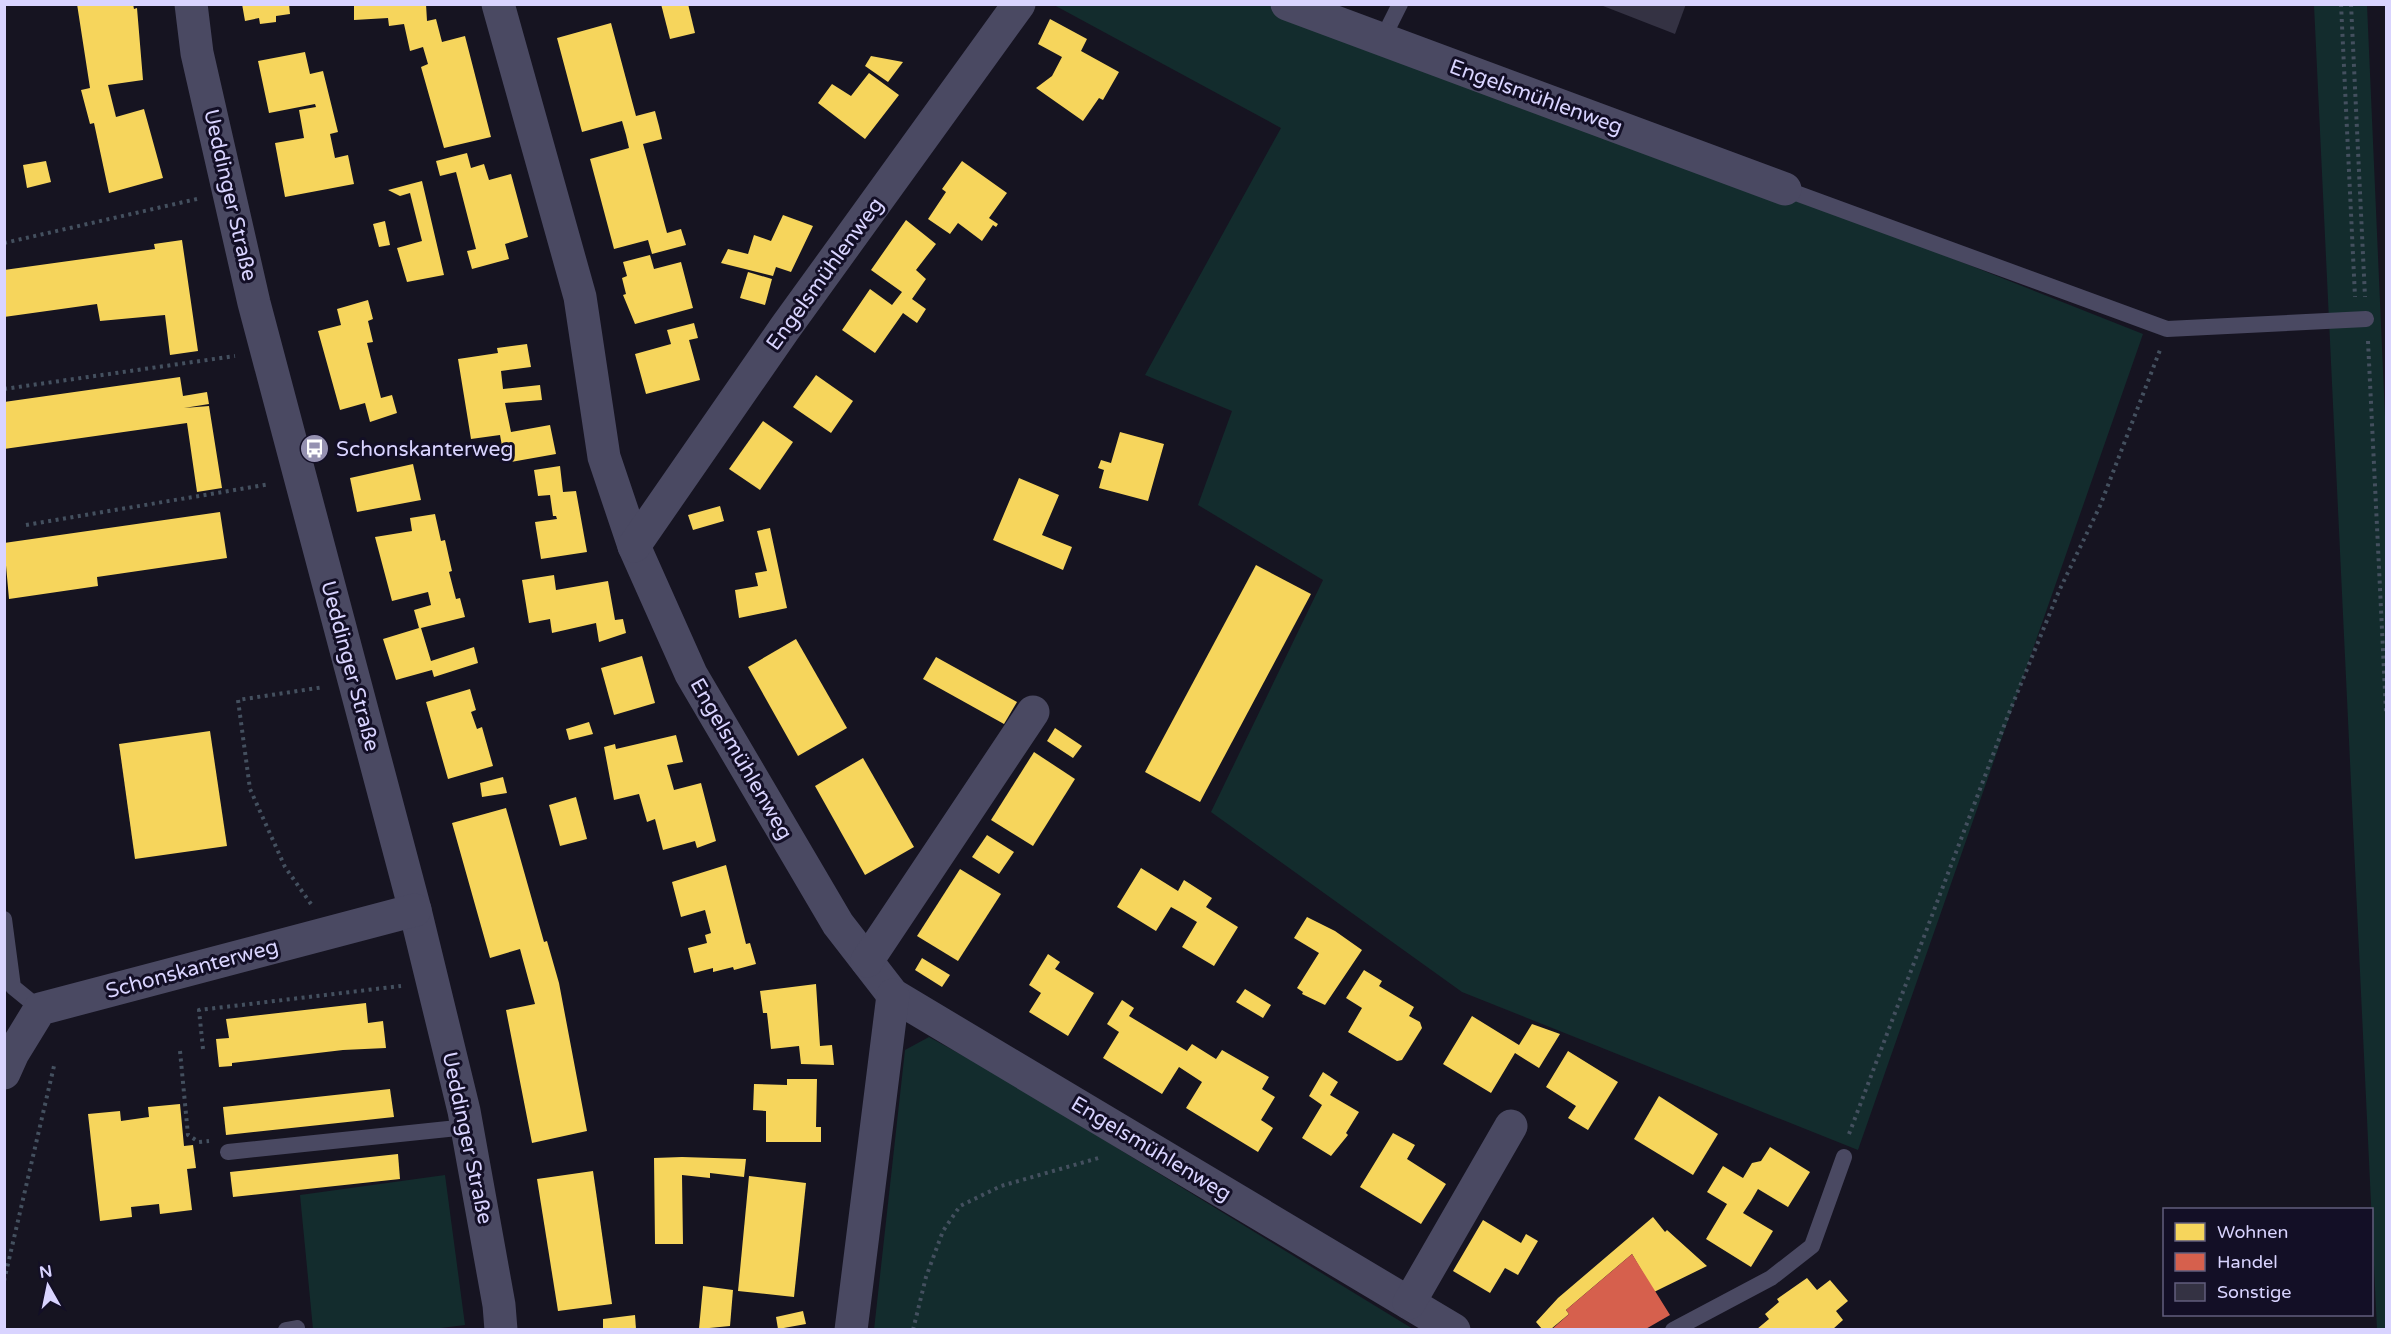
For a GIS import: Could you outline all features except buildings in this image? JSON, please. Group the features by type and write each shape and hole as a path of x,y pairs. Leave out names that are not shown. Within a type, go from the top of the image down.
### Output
{"street":[{"name":"Ueddinger Straße","path":"191,4 197,53 267,352 415,910 467,1127 499,1305 501,1329"},
{"name":"Engelsmühlenweg","path":"498,4 580,297 604,457 634,546 691,674 838,924 893,995 1454,1329"},
{"name":"Engelsmühlenweg","path":"634,546 785,328 1019,4"},
{"name":"Engelsmühlenweg","path":"1287,4 1785,189"},
{"path":"867,961 1033,712"},
{"name":"Schonskanterweg","path":"40,1009 415,910"},
{"path":"851,1329 893,995"},
{"path":"7,1058 40,1009"},
{"path":"1409,1303 1511,1126"}],"lane":[{"path":"1383,40 1400,4"},
{"path":"1785,189 2168,329 2361,319"},
{"path":"4,919 13,987 40,1009"},
{"path":"228,1152 467,1127"},
{"path":"1673,1329 1771,1278 1812,1246 1844,1157"}],"path":[{"path":"2341,4 2386,712"},
{"path":"2351,4 2361,319"},
{"path":"4,243 229,192"},
{"path":"1844,1157 1849,1134 2007,718 2059,591 2100,506 2168,329"},
{"path":"4,390 267,352"},
{"path":"26,525 268,486 294,454"},
{"path":"330,932 285,867 250,789 238,700 354,682"},
{"path":"203,1049 199,1010 432,982"},
{"path":"180,1052 188,1135 199,1142 223,1140 228,1152"},
{"path":"4,1281 54,1066"},
{"path":"913,1329 926,1277 943,1231 960,1206 1001,1186 1145,1145"}],"green space":[{"path":"1054,5 1314,5 2143,334 1858,1150 1462,992 1211,812 1323,580 1198,505 1232,411 1145,375 1281,128"},
{"path":"2314,5 2367,5 2386,439 2386,1329 2377,1329"},
{"path":"929,1037 993,1072 1413,1329 874,1330 905,1050"},
{"path":"445,1175 465,1325 425,1330 313,1329 300,1195"}],"place":[{"name":"Schonskanterweg","path":"315,449"}]}
